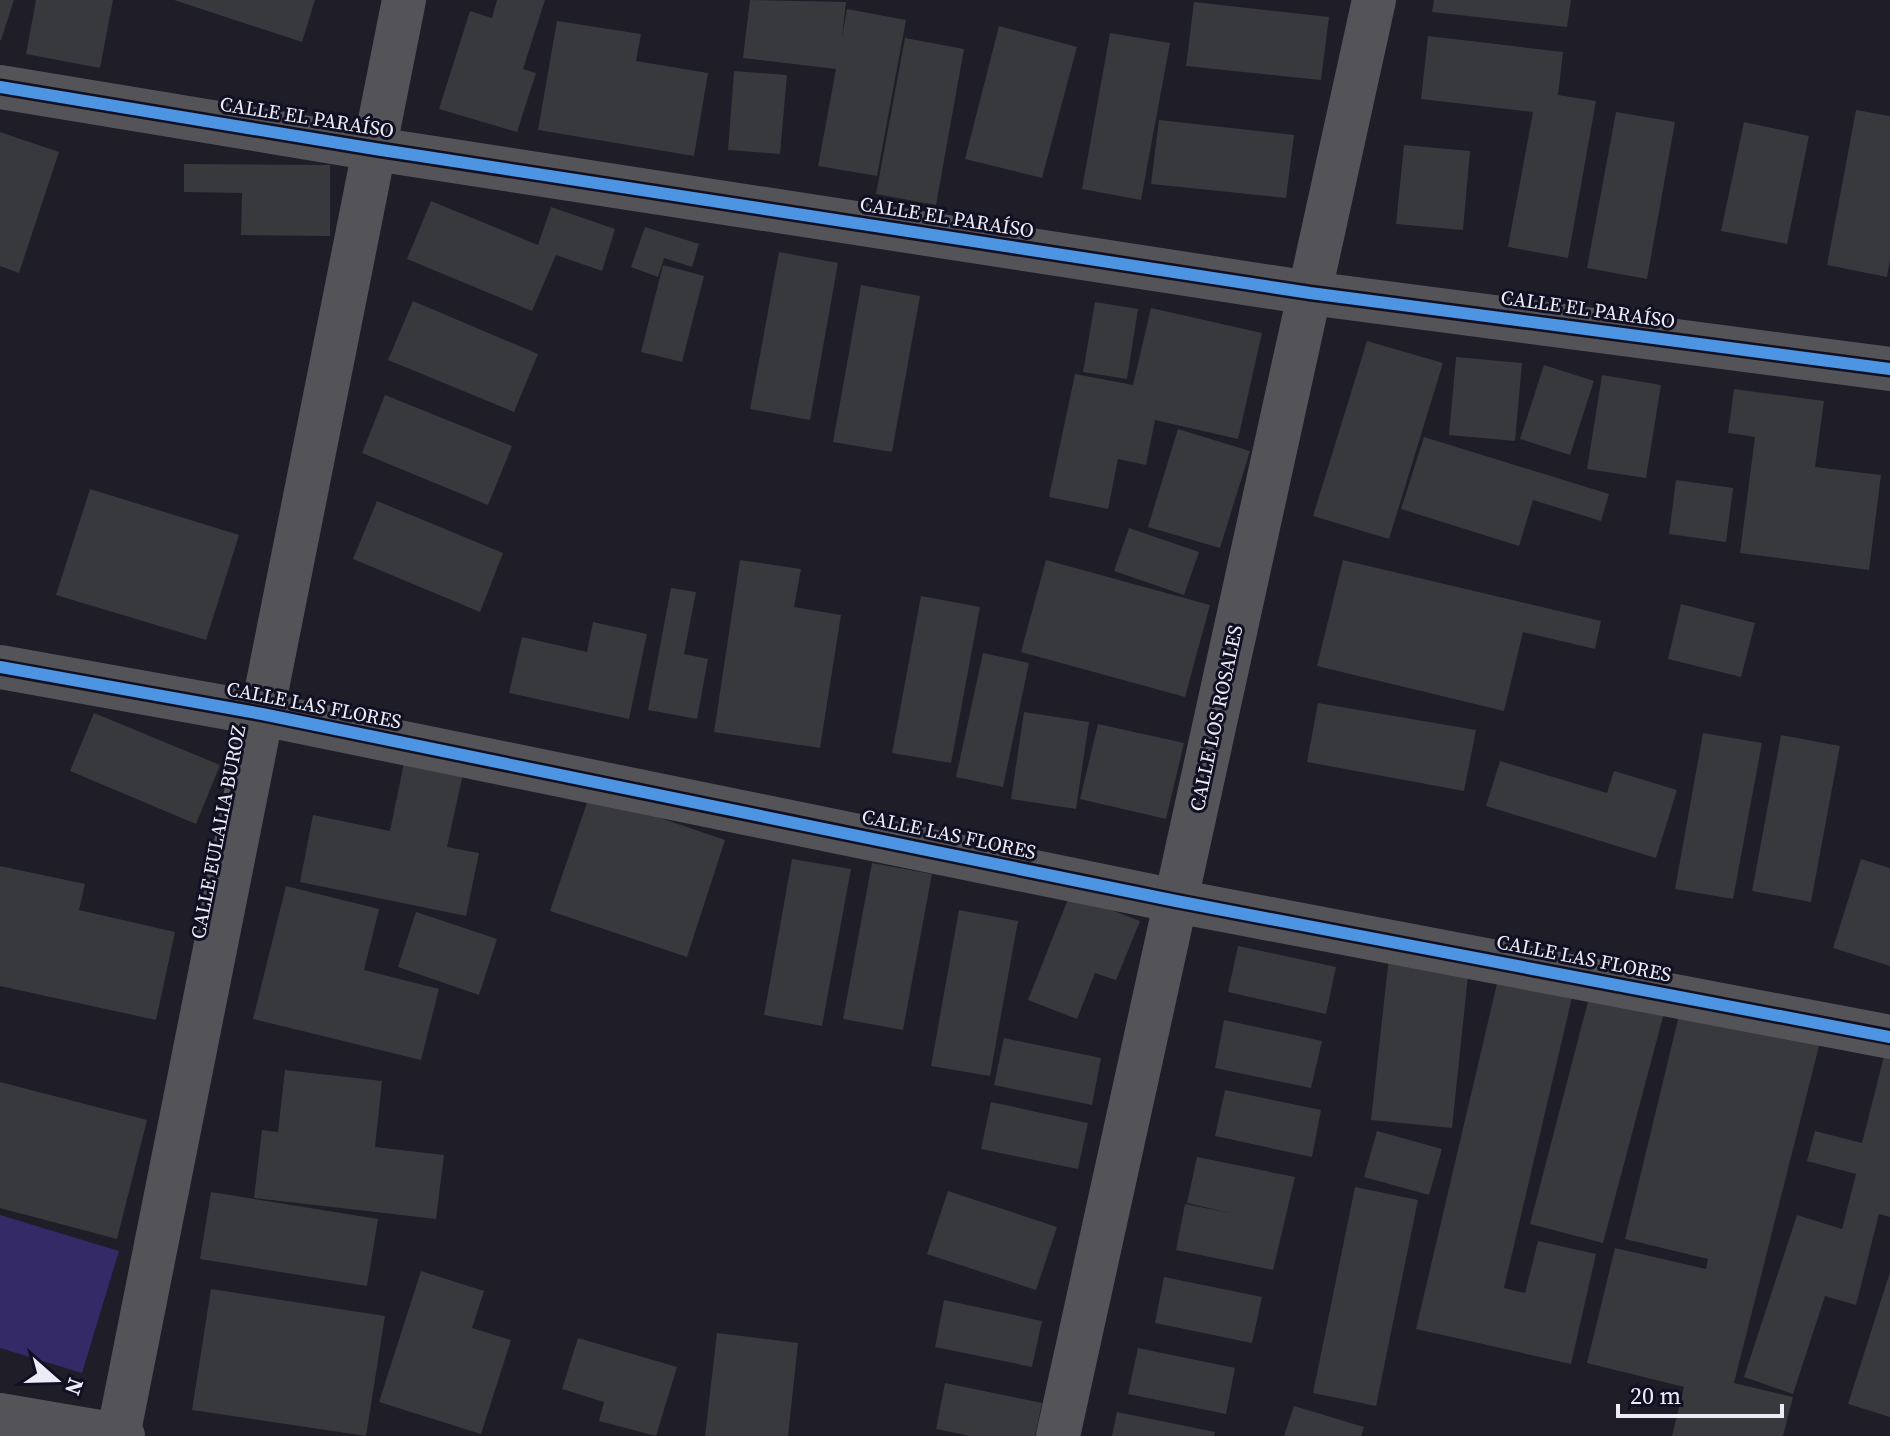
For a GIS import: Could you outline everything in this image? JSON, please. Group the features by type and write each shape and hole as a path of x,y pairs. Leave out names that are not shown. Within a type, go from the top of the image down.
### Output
{"street":[{"name":"CALLE EULALIA BUROZ","path":"120,1436 404,0"},
{"name":"CALLE LOS ROSALES","path":"1058,1436 1374,0"},
{"name":"CALLE EL PARAÍSO","path":"0,87 375,149 1310,293 1890,369"},
{"name":"CALLE LAS FLORES","path":"0,667 262,714 1176,901 1890,1037"},
{"path":"0,1415 120,1436"}],"shaded area":[{"path":"0,1215 119,1251 82,1373 0,1348"}],"building":[{"path":"0,0 14,0 1,40 0,40"},
{"path":"36,0 113,0 100,68 26,54"},
{"path":"174,0 315,0 302,42"},
{"path":"497,0 545,0 523,69 536,73 517,132 439,109 470,11 492,18"},
{"path":"750,0 846,2 842,38 847,9 906,20 877,176 818,166 836,69 743,58"},
{"path":"1434,0 1571,0 1567,27 1432,12"},
{"path":"1194,2 1329,17 1321,80 1186,66"},
{"path":"557,21 641,34 636,61 708,73 694,156 538,130"},
{"path":"999,26 1077,47 1042,178 965,159"},
{"path":"1110,33 1170,43 1141,200 1082,189"},
{"path":"1428,36 1563,52 1558,95 1596,101 1568,258 1508,247 1533,112 1421,99"},
{"path":"905,38 964,49 936,205 876,194"},
{"path":"734,71 787,75 780,154 728,150"},
{"path":"1856,110 1890,116 1890,259 1887,277 1827,265"},
{"path":"1616,112 1675,122 1647,279 1587,268"},
{"path":"1159,120 1294,135 1286,198 1151,184"},
{"path":"1744,122 1809,136 1787,244 1721,231"},
{"path":"0,132 59,152 19,273 0,266"},
{"path":"1404,145 1470,151 1463,230 1396,224"},
{"path":"184,164 330,165 330,236 241,235 242,193 184,192"},
{"path":"431,201 538,245 551,207 615,229 602,271 556,255 532,311 407,259"},
{"path":"645,227 699,244 692,267 664,258 658,277 631,267"},
{"path":"779,252 838,263 810,420 750,409"},
{"path":"663,265 704,276 682,362 641,352"},
{"path":"861,285 920,296 892,452 833,442"},
{"path":"413,301 538,354 514,412 388,360"},
{"path":"1095,302 1138,309 1127,379 1083,372"},
{"path":"1151,308 1262,333 1238,439 1155,420 1146,465 1118,459 1108,509 1049,497 1075,374 1133,385"},
{"path":"1367,341 1443,363 1389,539 1313,516"},
{"path":"1456,357 1522,363 1515,441 1449,435"},
{"path":"1544,365 1594,381 1570,455 1520,439"},
{"path":"1602,375 1661,385 1646,478 1587,469"},
{"path":"1734,389 1824,401 1815,467 1881,475 1869,570 1740,553 1755,437 1728,433"},
{"path":"385,395 512,446 488,505 362,453"},
{"path":"1178,429 1250,451 1220,548 1148,527"},
{"path":"1424,437 1609,494 1601,521 1533,500 1519,546 1401,509"},
{"path":"1676,480 1733,488 1726,542 1669,534"},
{"path":"90,489 239,535 206,640 56,595"},
{"path":"377,501 503,553 480,612 353,559"},
{"path":"1129,528 1199,552 1184,595 1114,571"},
{"path":"740,560 801,569 794,607 841,615 820,748 714,732"},
{"path":"1046,560 1210,605 1185,697 1021,652"},
{"path":"1343,560 1601,621 1595,649 1523,632 1504,711 1317,666"},
{"path":"671,588 696,592 684,654 708,659 697,719 648,710"},
{"path":"921,596 980,607 951,763 892,753"},
{"path":"1681,604 1755,623 1741,677 1668,659"},
{"path":"593,622 647,634 629,719 509,693 522,637 587,652"},
{"path":"983,653 1029,663 1003,787 956,777"},
{"path":"1318,703 1476,730 1464,791 1307,762"},
{"path":"1024,712 1089,722 1076,809 1011,799"},
{"path":"94,713 220,765 196,824 70,771"},
{"path":"1098,724 1184,743 1166,819 1080,799"},
{"path":"1703,733 1762,743 1733,899 1675,889"},
{"path":"1781,735 1840,746 1811,902 1752,891"},
{"path":"405,758 464,769 447,847 479,853 466,916 300,882 313,815 390,831"},
{"path":"1500,761 1607,793 1614,771 1677,790 1656,858 1486,806"},
{"path":"590,794 725,840 687,957 550,911"},
{"path":"792,859 851,869 822,1026 764,1015"},
{"path":"1861,859 1890,868 1890,966 1833,948"},
{"path":"872,863 932,874 903,1030 843,1019"},
{"path":"0,866 85,884 79,910 175,932 156,1020 0,986"},
{"path":"286,886 379,909 364,970 439,989 421,1060 253,1019"},
{"path":"1070,894 1140,921 1116,980 1095,973 1077,1019 1028,1000"},
{"path":"959,910 1018,921 990,1076 931,1066"},
{"path":"416,912 497,939 479,995 398,967"},
{"path":"1238,946 1336,967 1326,1014 1228,992"},
{"path":"1389,957 1469,966 1452,1128 1371,1120"},
{"path":"1499,975 1573,993 1504,1288 1525,1293 1538,1241 1596,1254 1571,1364 1416,1329"},
{"path":"1591,990 1665,1009 1603,1243 1530,1224"},
{"path":"1681,1007 1820,1042 1734,1383 1793,1397 1783,1436 1672,1436 1684,1387 1587,1363 1615,1248 1706,1269 1708,1259 1625,1239"},
{"path":"1224,1020 1322,1041 1311,1088 1215,1068"},
{"path":"1004,1038 1101,1058 1092,1105 994,1085"},
{"path":"1885,1052 1890,1053 1890,1217 1879,1214 1856,1305 1825,1296 1793,1394 1744,1377 1797,1215 1842,1229 1856,1174 1807,1161 1815,1131 1862,1143"},
{"path":"285,1070 382,1081 375,1147 444,1155 436,1219 254,1198 262,1130 278,1132"},
{"path":"0,1082 147,1120 117,1239 0,1208"},
{"path":"1225,1090 1321,1110 1312,1157 1215,1136"},
{"path":"991,1102 1088,1123 1078,1169 981,1149"},
{"path":"1377,1131 1442,1149 1429,1195 1364,1177"},
{"path":"1197,1157 1295,1177 1273,1270 1176,1250 1185,1204 1230,1213 1187,1203"},
{"path":"1355,1187 1418,1200 1376,1406 1313,1393"},
{"path":"948,1191 1057,1227 1036,1290 927,1254"},
{"path":"211,1192 378,1219 367,1286 200,1259"},
{"path":"421,1271 484,1291 472,1328 511,1340 481,1434 379,1402"},
{"path":"1890,1272 1890,1417 1848,1404"},
{"path":"1164,1277 1262,1297 1252,1343 1155,1323"},
{"path":"211,1289 385,1316 366,1436 192,1410"},
{"path":"944,1300 1042,1321 1032,1367 935,1347"},
{"path":"717,1333 798,1343 788,1436 705,1436"},
{"path":"578,1338 677,1367 656,1436 599,1421 604,1402 562,1389"},
{"path":"1138,1348 1235,1368 1226,1414 1128,1394"},
{"path":"945,1383 1042,1403 1035,1436 970,1436 936,1429"},
{"path":"1294,1406 1364,1427 1361,1436 1284,1436"},
{"path":"1117,1412 1215,1432 1214,1436 1112,1436"}],"cycle path":[{"path":"0,87 375,149 1310,293 1890,369"},
{"path":"0,667 262,714 1176,901 1890,1037"}]}
